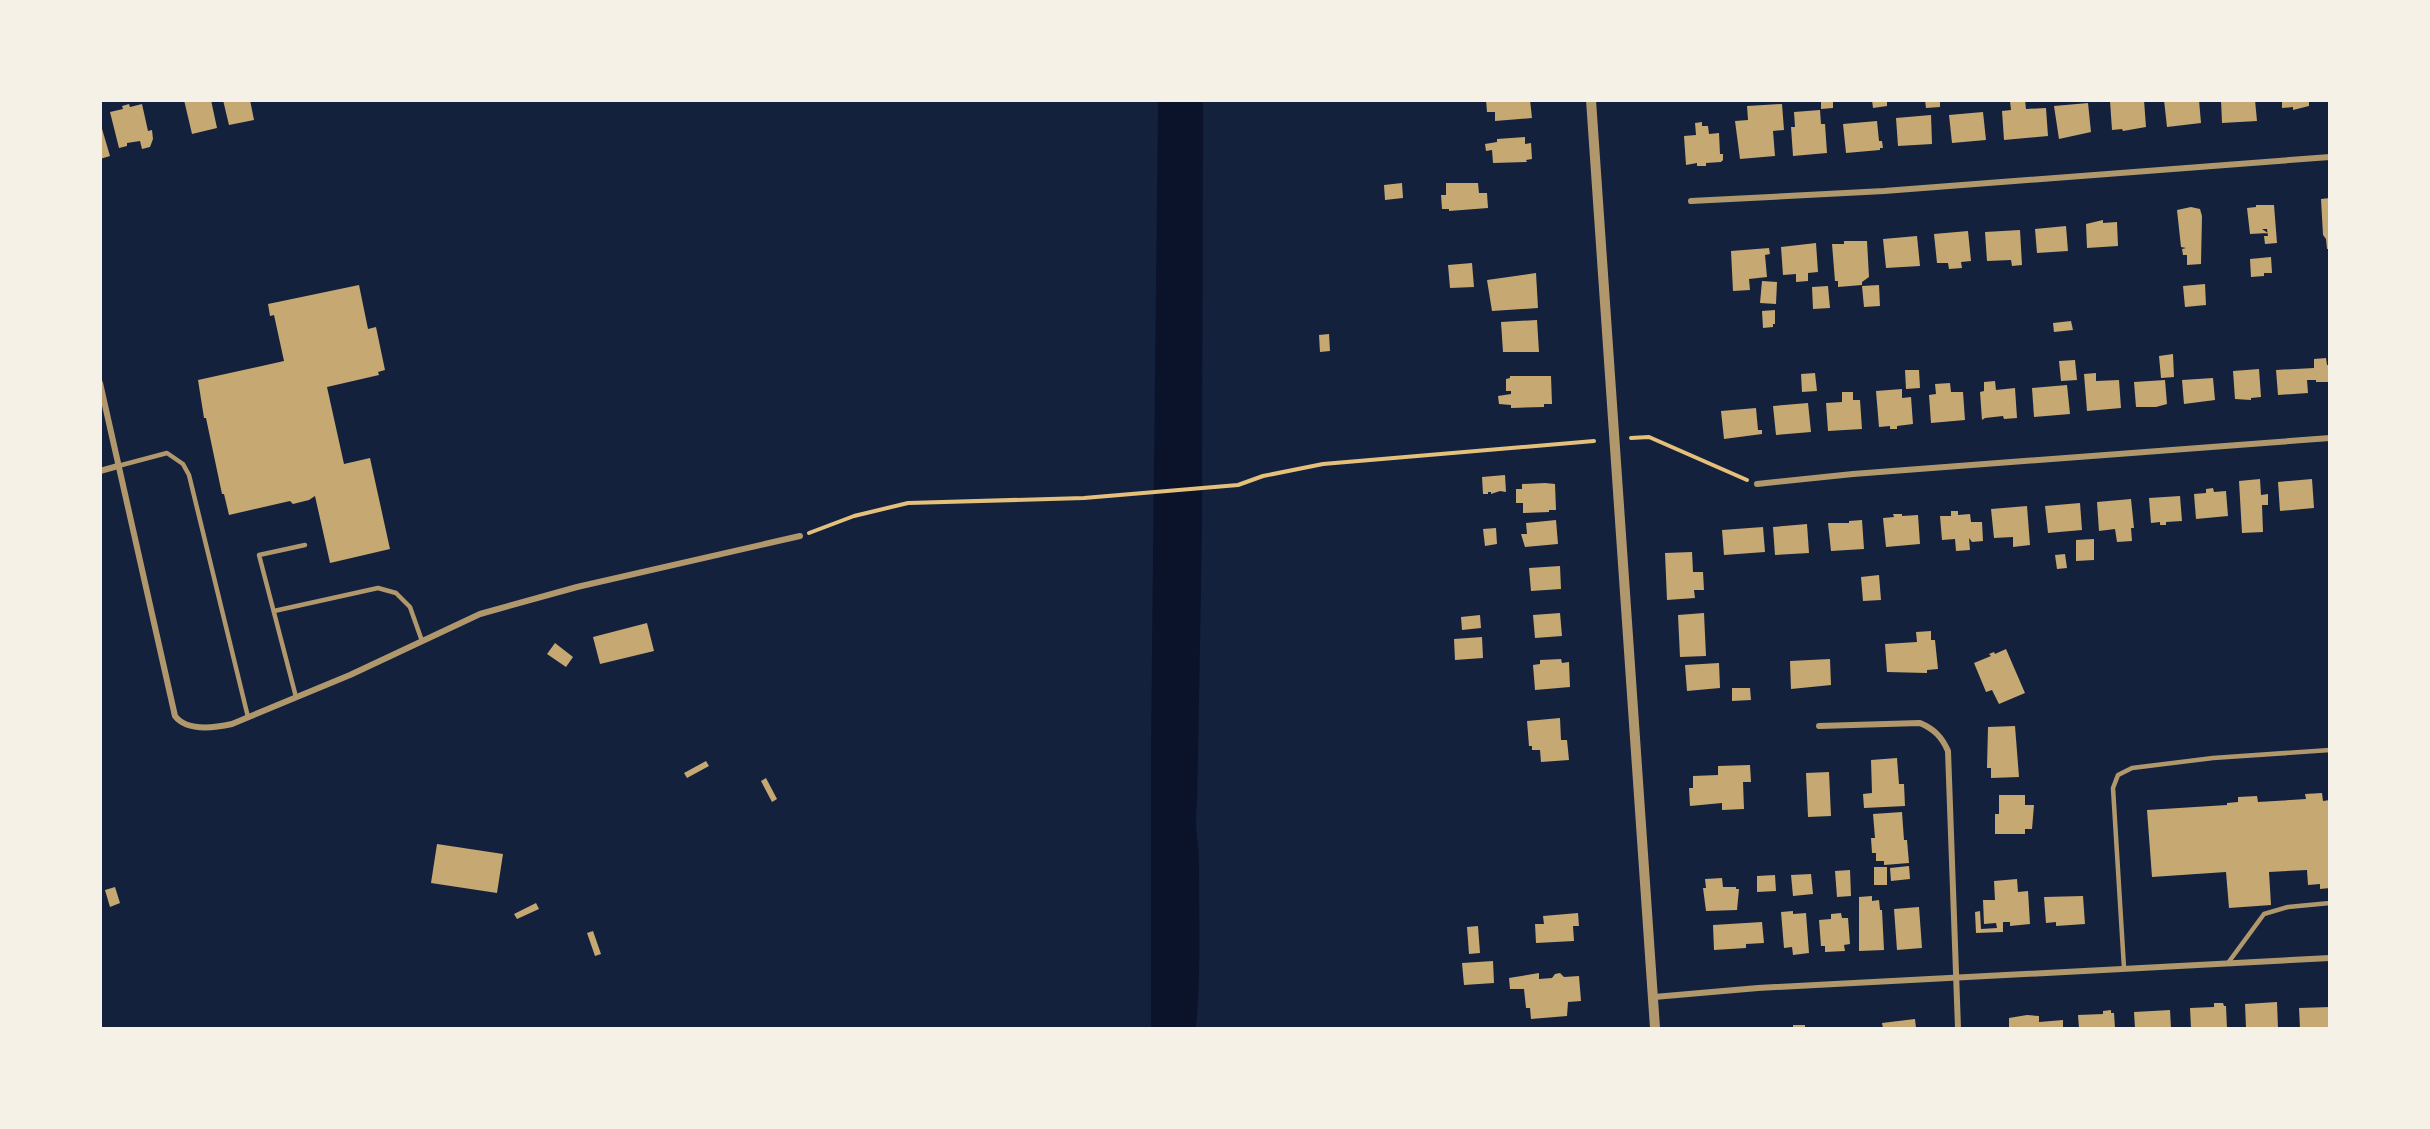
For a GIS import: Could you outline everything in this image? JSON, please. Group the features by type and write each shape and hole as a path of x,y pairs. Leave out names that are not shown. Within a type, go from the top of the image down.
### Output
{"street":[{"path":"1591,100 1655,1029"},
{"path":"1691,201 1884,192 2330,157"},
{"path":"100,383 175,716 180,723 187,726 215,727 248,717 480,614 577,587 800,536"},
{"path":"1756,484 1853,474 2330,438"},
{"path":"100,471 118,466"},
{"path":"1819,726 1920,723 1929,726 1943,739 1948,751 1958,1029"},
{"path":"1654,997 1758,988 2330,958"}],"lane":[{"path":"118,466 167,453 183,464 189,475 248,717"},
{"path":"296,697 259,555 305,545"},
{"path":"274,611 378,588 396,593 411,607 422,641"},
{"path":"2124,968 2113,788 2118,775 2132,768 2213,758 2330,750"},
{"path":"2228,963 2264,914 2288,907 2330,903"}],"path":[{"path":"1630,438 1649,437 1756,484"},
{"path":"800,536 854,516 908,503 1122,496 1238,485 1263,476 1323,464 1594,441"}],"water":[{"path":"1158,101 1203,101 1202,539 1196,820 1199,865 1199,987 1196,1028 1151,1028 1151,741"}],"building":[{"path":"184,100 211,100 217,128 192,134"},
{"path":"223,100 250,100 254,120 229,125"},
{"path":"1486,100 1530,100 1532,118 1495,121 1495,112 1487,112"},
{"path":"1821,100 1833,100 1833,108 1821,109"},
{"path":"1872,100 1887,100 1887,106 1873,108"},
{"path":"1925,100 1940,100 1940,107 1926,108"},
{"path":"2025,100 2026,109 2046,108 2048,136 2004,140 2002,111 2011,110 2010,101"},
{"path":"2144,100 2146,127 2123,131 2122,129 2112,130 2110,101"},
{"path":"2164,100 2199,100 2201,123 2167,127"},
{"path":"2221,100 2255,100 2257,121 2222,123"},
{"path":"2282,100 2309,100 2309,106 2293,110 2293,107 2282,108"},
{"path":"2088,103 2091,132 2059,139 2054,106"},
{"path":"129,104 130,107 142,104 148,131 152,130 153,139 150,147 142,149 140,141 127,143 127,146 119,148 110,112 123,109 122,106"},
{"path":"1782,104 1784,130 1773,131 1775,156 1740,159 1735,121 1748,120 1747,106"},
{"path":"1820,110 1821,124 1825,124 1827,153 1793,156 1791,127 1795,127 1794,112"},
{"path":"1983,112 1986,140 1952,143 1949,115"},
{"path":"1931,115 1932,144 1898,146 1896,118"},
{"path":"1877,121 1879,141 1882,141 1883,148 1846,153 1843,124"},
{"path":"100,122 110,156 100,159"},
{"path":"1702,122 1702,126 1708,126 1709,134 1719,133 1720,154 1723,154 1723,160 1706,163 1706,166 1697,166 1697,163 1686,165 1684,136 1696,135 1695,123"},
{"path":"1525,137 1525,144 1531,143 1532,159 1526,160 1527,162 1493,163 1492,150 1486,151 1485,144 1497,142 1497,139"},
{"path":"1402,183 1403,198 1385,200 1384,185"},
{"path":"1446,183 1478,183 1479,193 1487,193 1488,208 1449,211 1449,209 1442,209 1441,195 1446,195"},
{"path":"2330,198 2330,249 2327,249 2323,235 2321,199"},
{"path":"2256,205 2274,205 2277,243 2265,244 2264,236 2268,236 2268,233 2250,234 2247,208 2256,207"},
{"path":"2191,207 2200,209 2202,216 2201,264 2187,265 2187,255 2183,255 2182,249 2186,248 2181,247 2177,210"},
{"path":"2103,220 2103,223 2117,222 2118,246 2087,248 2086,224"},
{"path":"2066,226 2068,251 2037,253 2035,229"},
{"path":"2020,230 2022,265 2012,266 2011,260 1987,261 1985,232"},
{"path":"1968,231 1971,261 1961,262 1962,268 1949,269 1948,263 1937,263 1934,234"},
{"path":"1917,236 1920,266 1886,268 1883,239"},
{"path":"1844,241 1867,241 1869,277 1862,282 1862,285 1838,287 1838,281 1835,281 1832,244 1844,244"},
{"path":"1816,243 1818,272 1808,273 1808,281 1796,282 1796,274 1783,275 1781,247"},
{"path":"1769,248 1770,254 1765,255 1767,277 1749,279 1750,290 1733,291 1731,251"},
{"path":"2271,257 2272,273 2251,277 2250,259"},
{"path":"1472,263 1474,287 1450,288 1448,265"},
{"path":"1536,273 1538,308 1492,311 1487,280"},
{"path":"1762,281 1777,282 1776,304 1760,303"},
{"path":"2205,284 2206,305 2185,307 2183,286"},
{"path":"359,285 368,329 376,327 385,370 378,372 379,375 327,387 344,464 370,458 390,549 330,563 315,496 293,504 290,501 229,515 224,494 222,494 206,418 204,418 198,380 284,361 274,315 270,316 268,304"},
{"path":"1879,285 1880,306 1864,307 1862,286"},
{"path":"1828,286 1830,308 1813,309 1812,287"},
{"path":"1775,310 1773,327 1763,328 1762,311"},
{"path":"1537,320 1539,352 1503,352 1501,322"},
{"path":"2071,321 2073,330 2054,332 2053,323"},
{"path":"1329,334 1330,351 1320,352 1319,335"},
{"path":"2173,354 2174,377 2161,378 2159,356"},
{"path":"2326,358 2327,365 2330,365 2330,382 2307,380 2308,393 2278,395 2276,370 2314,368 2314,359"},
{"path":"2075,360 2077,380 2061,381 2059,361"},
{"path":"2259,369 2261,397 2251,398 2251,400 2235,399 2233,371"},
{"path":"1905,370 1919,370 1920,388 1906,389"},
{"path":"1815,373 1817,391 1802,392 1801,374"},
{"path":"2096,373 2096,381 2119,380 2121,408 2087,411 2084,374"},
{"path":"1510,376 1551,376 1552,404 1544,404 1544,407 1511,408 1511,405 1499,404 1498,396 1511,394 1511,391 1506,391 1506,379"},
{"path":"2213,378 2215,400 2184,404 2182,380"},
{"path":"2165,380 2167,404 2156,407 2136,407 2134,382"},
{"path":"1995,381 1996,390 2015,388 2017,418 2004,419 2003,416 1982,420 1980,392 1984,391 1984,382"},
{"path":"1950,383 1951,392 1963,392 1965,420 1931,423 1929,395 1936,394 1935,384"},
{"path":"2067,385 2070,414 2034,417 2032,388"},
{"path":"1902,389 1902,398 1911,397 1913,424 1897,426 1897,429 1890,429 1890,426 1879,427 1876,391"},
{"path":"1842,392 1853,392 1853,400 1860,400 1862,429 1828,431 1826,403 1842,402"},
{"path":"1808,403 1811,432 1776,435 1773,406"},
{"path":"1756,408 1758,430 1762,430 1762,434 1724,439 1721,411"},
{"path":"1505,475 1506,492 1483,494 1482,477"},
{"path":"2260,479 2261,495 2268,494 2268,505 2262,505 2263,532 2242,533 2239,481"},
{"path":"2312,479 2314,508 2280,511 2278,482"},
{"path":"1522,484 1555,484 1556,510 1523,513 1523,503 1516,503 1516,489 1522,489"},
{"path":"2213,488 2214,492 2226,491 2228,516 2196,519 2194,494 2206,493 2206,489"},
{"path":"2180,496 2182,521 2166,522 2166,525 2160,525 2160,522 2151,523 2149,498"},
{"path":"2131,499 2134,528 2131,528 2132,541 2117,542 2115,529 2099,531 2097,502"},
{"path":"2080,503 2082,530 2048,533 2045,506"},
{"path":"2027,506 2030,545 2013,547 2013,537 1994,538 1991,509"},
{"path":"1951,511 1958,511 1958,515 1970,514 1971,522 1982,522 1983,541 1972,542 1969,538 1970,550 1956,551 1955,539 1942,540 1940,516 1951,516"},
{"path":"1893,514 1918,515 1920,544 1886,547 1883,518 1894,517"},
{"path":"1556,520 1558,544 1525,547 1521,534 1527,534 1526,523"},
{"path":"1862,520 1864,549 1831,551 1828,523 1849,523 1849,521"},
{"path":"1807,524 1809,553 1775,555 1773,527"},
{"path":"1763,527 1765,552 1724,555 1722,530"},
{"path":"1496,528 1497,544 1485,546 1483,529"},
{"path":"2094,539 2094,560 2076,561 2076,540"},
{"path":"1692,552 1693,572 1703,572 1704,590 1694,590 1695,598 1667,600 1665,553"},
{"path":"2065,554 2067,568 2057,569 2055,555"},
{"path":"1560,566 1561,589 1531,591 1529,568"},
{"path":"1879,575 1881,600 1863,601 1861,577"},
{"path":"1560,613 1562,636 1535,638 1533,615"},
{"path":"1704,613 1706,656 1680,657 1678,615"},
{"path":"1480,615 1481,628 1462,630 1461,617"},
{"path":"647,623 654,651 600,664 593,637"},
{"path":"1931,631 1931,640 1935,640 1938,669 1927,670 1927,673 1887,672 1885,644 1917,642 1916,632"},
{"path":"1482,637 1483,658 1455,660 1454,639"},
{"path":"555,643 573,657 566,667 547,654"},
{"path":"2006,649 2025,693 1999,704 1992,690 1986,692 1974,663 1991,656 1989,654"},
{"path":"1561,659 1562,663 1569,662 1570,687 1535,690 1533,665 1540,664 1540,660"},
{"path":"1830,659 1831,685 1791,689 1790,661"},
{"path":"1719,663 1720,688 1687,691 1685,665"},
{"path":"1732,688 1750,688 1751,700 1732,701"},
{"path":"1560,718 1561,740 1567,740 1569,760 1541,762 1540,750 1532,750 1532,746 1529,746 1527,721"},
{"path":"2015,726 2019,777 1991,778 1991,768 1987,768 1988,727"},
{"path":"1897,758 1899,784 1904,784 1905,806 1864,808 1863,794 1872,793 1871,760"},
{"path":"706,761 709,766 687,778 684,773"},
{"path":"1750,765 1751,782 1743,782 1744,809 1722,810 1722,803 1690,806 1689,788 1693,788 1693,776 1718,775 1718,766"},
{"path":"1829,772 1831,816 1808,817 1806,773"},
{"path":"766,778 777,799 772,802 761,781"},
{"path":"2322,793 2323,801 2330,800 2330,888 2320,889 2320,884 2308,885 2307,870 2269,872 2271,905 2229,908 2226,872 2152,877 2147,810 2227,805 2227,803 2238,802 2238,797 2257,796 2258,802 2306,799 2305,794"},
{"path":"1999,795 2025,795 2025,805 2034,805 2032,829 2025,829 2025,834 1995,834 1995,814 1999,814"},
{"path":"1902,812 1904,840 1907,840 1909,863 1884,865 1884,861 1876,861 1876,853 1872,853 1871,838 1875,838 1873,814"},
{"path":"437,844 503,854 497,893 431,883"},
{"path":"1909,866 1910,879 1891,881 1890,868"},
{"path":"1874,867 1887,867 1887,885 1874,885"},
{"path":"1850,870 1851,896 1837,897 1835,871"},
{"path":"1811,874 1813,894 1793,896 1791,875"},
{"path":"1775,875 1776,891 1757,892 1757,876"},
{"path":"1722,878 1723,887 1739,889 1737,910 1706,911 1703,888 1706,888 1705,879"},
{"path":"2017,879 2018,892 2028,891 2030,924 2010,926 2010,922 2003,922 2003,932 1976,933 1975,912 1980,911 1981,929 1997,928 1996,923 1984,924 1983,900 1995,900 1994,881"},
{"path":"115,887 120,903 110,907 105,890"},
{"path":"1872,896 1872,901 1879,900 1880,910 1882,910 1884,950 1859,951 1859,897"},
{"path":"2083,896 2085,924 2056,926 2056,922 2046,923 2044,897"},
{"path":"536,903 539,909 517,919 514,914"},
{"path":"1919,907 1922,948 1897,950 1894,909"},
{"path":"1793,911 1793,914 1806,913 1809,953 1793,955 1792,947 1784,948 1781,912"},
{"path":"1578,913 1579,926 1573,926 1574,941 1536,943 1535,924 1544,924 1543,916"},
{"path":"1841,913 1842,918 1848,918 1850,944 1844,945 1845,951 1825,952 1825,946 1821,946 1819,920 1831,919 1831,914"},
{"path":"1762,922 1764,943 1746,944 1746,948 1714,950 1713,925"},
{"path":"1478,926 1480,953 1469,954 1467,927"},
{"path":"593,931 601,954 595,956 587,933"},
{"path":"1493,961 1494,983 1464,985 1462,963"},
{"path":"1539,973 1539,979 1552,978 1555,974 1560,973 1564,977 1579,976 1581,1001 1568,1002 1567,1016 1531,1019 1530,1008 1526,1008 1524,989 1510,989 1509,978"},
{"path":"2277,1002 2278,1028 2246,1028 2245,1004"},
{"path":"2214,1003 2223,1003 2226,1006 2227,1028 2191,1028 2190,1008 2214,1007"},
{"path":"2330,1007 2330,1028 2300,1028 2299,1008"},
{"path":"2111,1010 2111,1013 2114,1013 2115,1028 2079,1028 2078,1015 2103,1014 2103,1011"},
{"path":"2170,1010 2171,1028 2135,1028 2134,1012"},
{"path":"2039,1016 2039,1022 2063,1020 2063,1028 2009,1028 2009,1018"},
{"path":"1915,1019 1916,1028 1883,1028 1882,1023"},
{"path":"1793,1025 1805,1025 1805,1028 1793,1028"}]}
